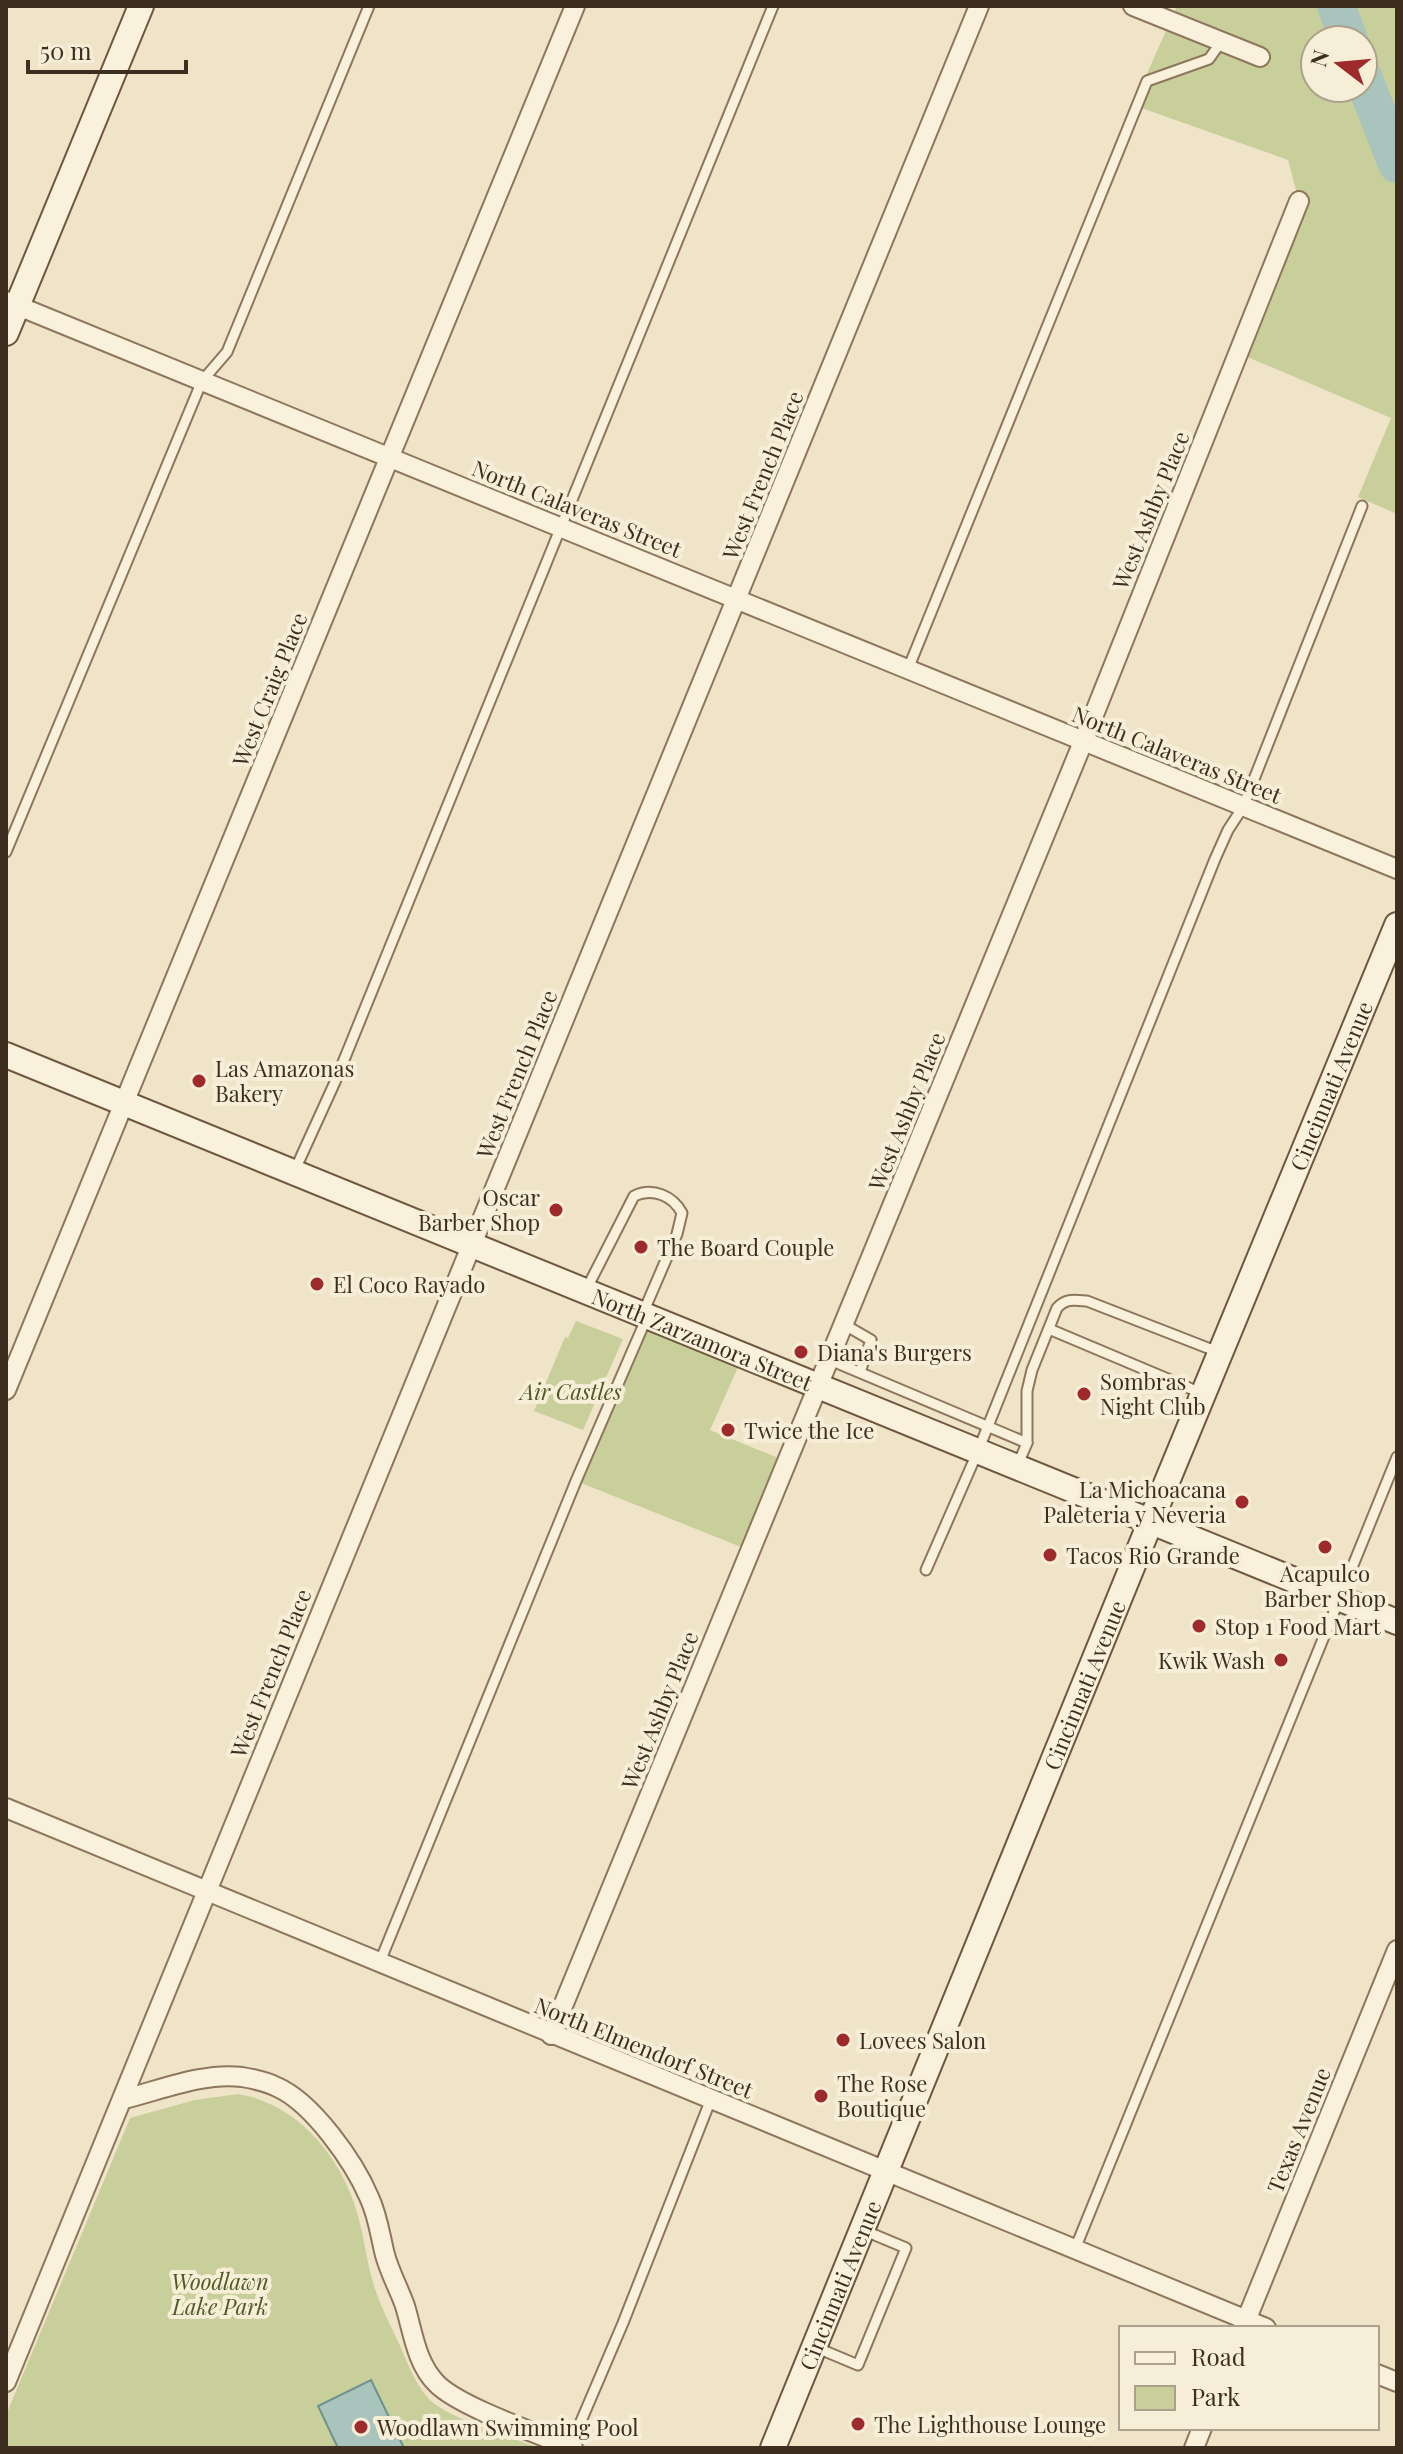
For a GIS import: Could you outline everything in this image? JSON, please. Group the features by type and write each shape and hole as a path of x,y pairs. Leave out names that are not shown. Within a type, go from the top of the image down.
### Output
{"street":[{"path":"6,333 12,303 141,6"},
{"name":"West Craig Place","path":"6,1390 575,6"},
{"name":"West French Place","path":"6,2382 979,6"},
{"path":"1133,6 1260,57"},
{"name":"West Ashby Place","path":"551,2035 1083,742 1299,201"},
{"name":"North Calaveras Street","path":"12,303 1397,869"},
{"name":"Cincinnati Avenue","path":"773,2448 1397,925"},
{"name":"North Zarzamora Street","path":"6,1055 1397,1622"},
{"name":"North Elmendorf Street","path":"6,1808 1075,2249 1244,2324"},
{"name":"Texas Avenue","path":"1244,2324 1397,1950"},
{"path":"124,2099 204,2079 242,2077 280,2088 304,2106 335,2142 369,2195 379,2223 385,2257 405,2305 425,2370 446,2392 572,2447"}],"lane":[{"path":"6,852 202,381 227,352 369,6"},
{"path":"294,1172 341,1067 773,6"},
{"path":"908,669 1147,81 1209,59 1221,42"},
{"path":"926,1570 978,1451 1215,859 1243,807 1362,506"},
{"path":"379,1964 677,1234 682,1213 676,1201 661,1194 643,1192 634,1196 586,1291"},
{"path":"1017,1467 1027,1443 1027,1391 1032,1370 1063,1302 1087,1301 1220,1353"},
{"path":"845,1325 871,1340 860,1372"},
{"path":"1049,1329 1203,1394"},
{"path":"830,1360 1027,1443"},
{"path":"1075,2249 1397,1457"},
{"path":"572,2447 711,2099"},
{"path":"815,2347 858,2365 906,2248 862,2230"}],"green space":[{"path":"1177,6 1397,6 1397,514 1358,497 1391,418 1238,353 1299,202 1288,160 1133,105"},
{"path":"647,1317 743,1356 710,1430 788,1462 751,1551 576,1481"},
{"name":"Air Castles","path":"576,1321 623,1339 583,1430 534,1411 565,1337 568,1338"},
{"name":"Woodlawn Lake Park","path":"238,2094 259,2099 296,2119 338,2167 355,2206 378,2297 413,2375 428,2398 464,2420 538,2448 6,2448 6,2415 130,2118 195,2100"}],"water":[{"name":"Woodlawn Swimming Pool","path":"371,2380 404,2448 338,2448 318,2406"}],"waterway":[{"path":"1336,6 1343,24"},
{"path":"1374,104 1397,164"}],"place":[{"name":"Las Amazonas Bakery","path":"199,1081"},
{"name":"Oscar Barber Shop","path":"556,1210"},
{"name":"The Board Couple","path":"641,1247"},
{"name":"El Coco Rayado","path":"317,1284"},
{"name":"Diana's Burgers","path":"801,1352"},
{"name":"Sombras Night Club","path":"1084,1394"},
{"name":"Twice the Ice","path":"728,1430"},
{"name":"La Michoacana Paleteria y Neveria","path":"1242,1502"},
{"name":"Acapulco Barber Shop","path":"1325,1547"},
{"name":"Tacos Rio Grande","path":"1050,1555"},
{"name":"Stop 1 Food Mart","path":"1199,1626"},
{"name":"Kwik Wash","path":"1281,1660"},
{"name":"Lovees Salon","path":"843,2040"},
{"name":"The Rose Boutique","path":"821,2096"},
{"name":"The Lighthouse Lounge","path":"858,2424"},
{"name":"Woodlawn Swimming Pool","path":"361,2427"}]}
